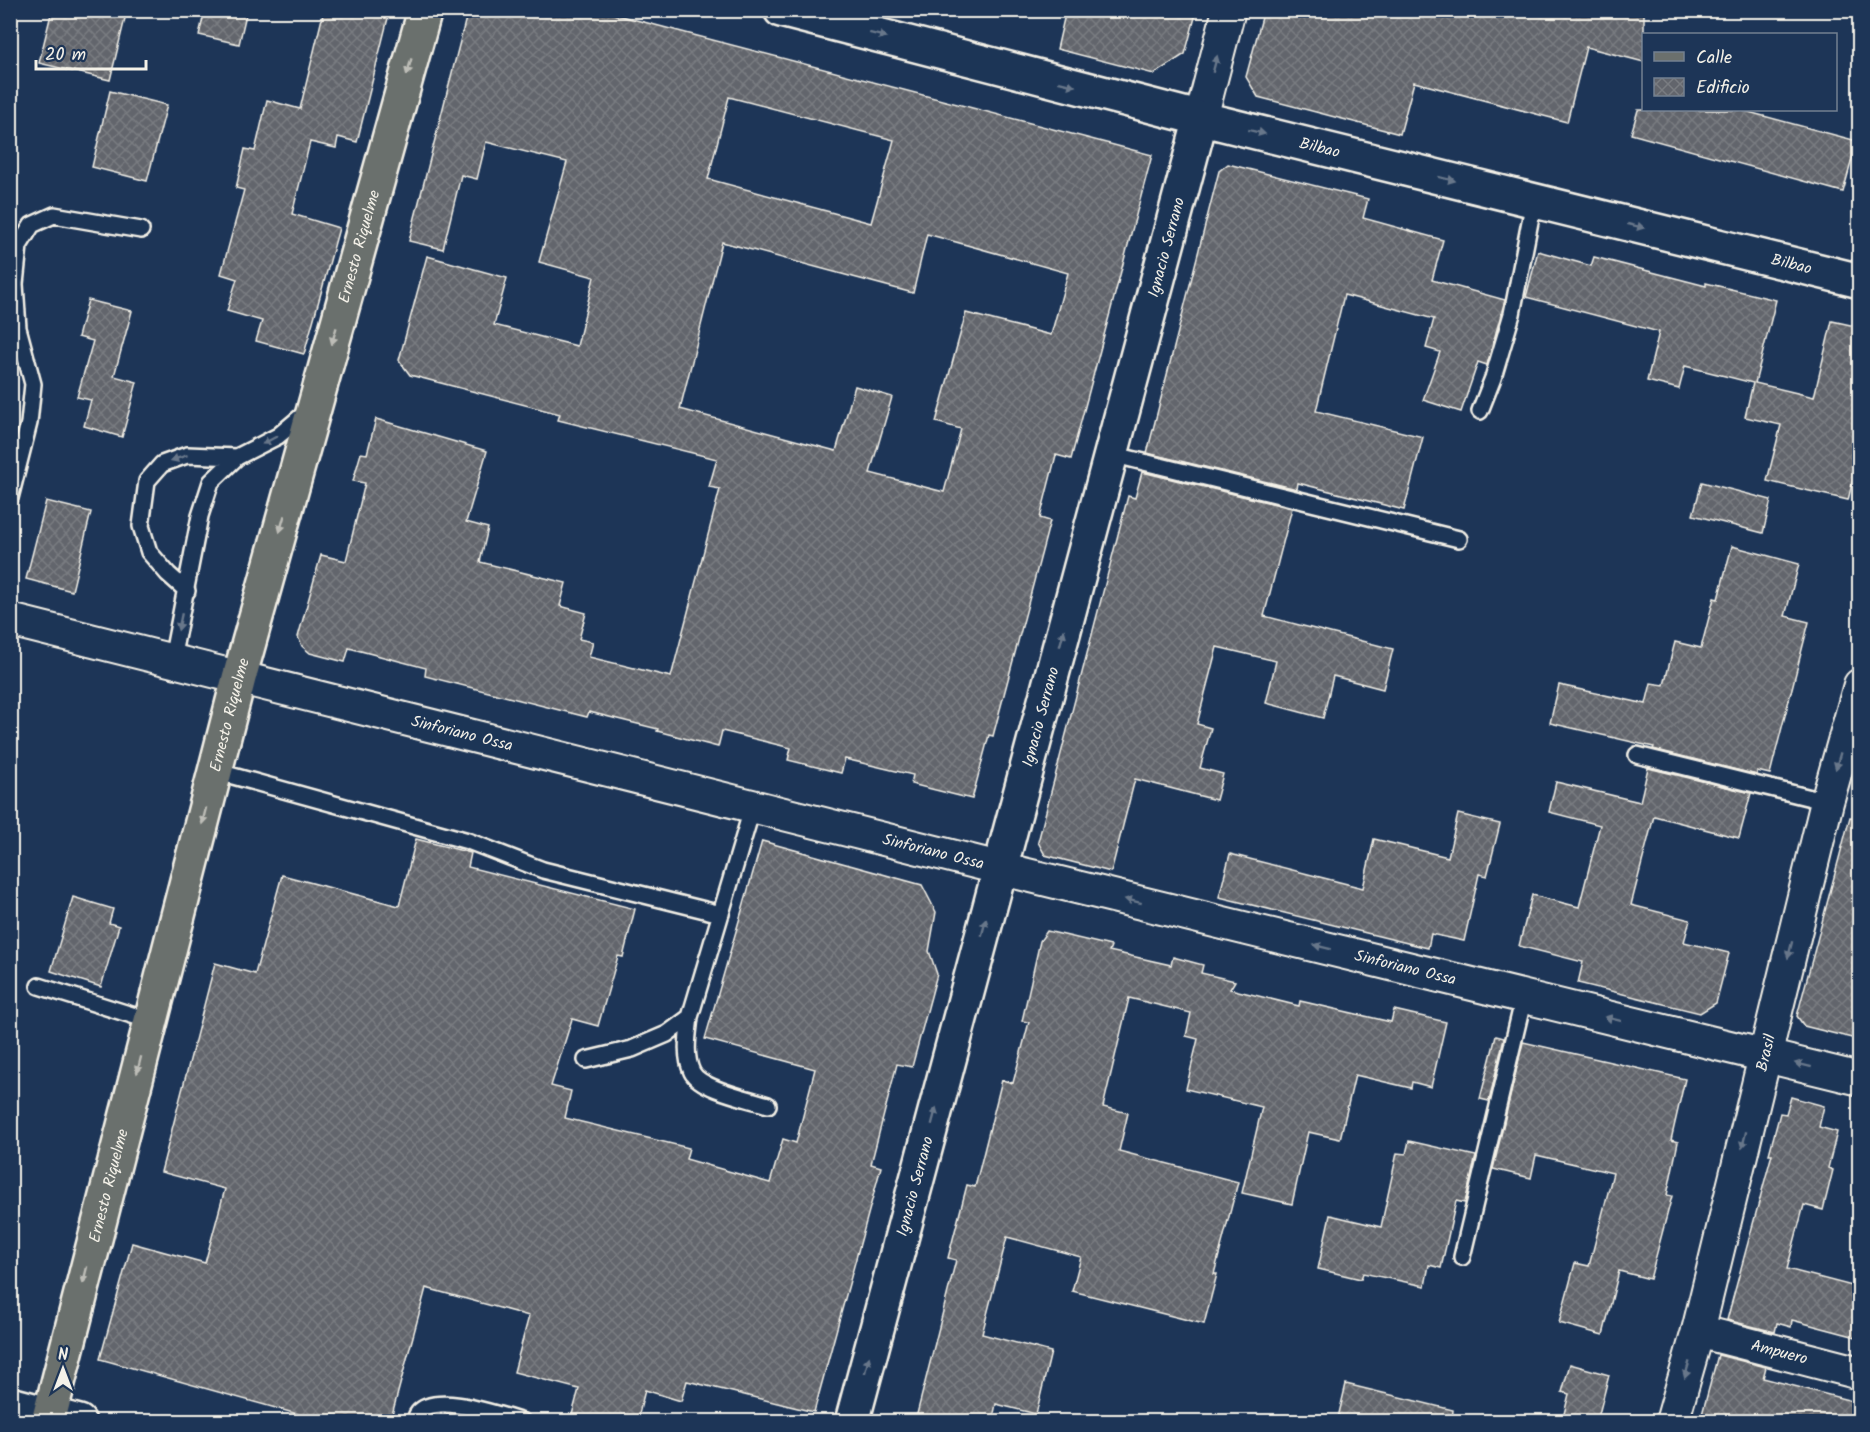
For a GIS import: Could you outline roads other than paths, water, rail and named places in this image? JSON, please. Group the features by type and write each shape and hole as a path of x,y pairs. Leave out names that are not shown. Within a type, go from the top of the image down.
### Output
{"main road":[{"name":"Ernesto Riquelme","path":"59,1419 151,1021 239,678 425,10"},
{"name":"Bilbao","path":"781,10 1201,118 1860,281"},
{"name":"Ignacio Serrano","path":"852,1422 1201,118"},
{"path":"10,1404 59,1419"}],"street":[{"name":"Ignacio Serrano","path":"1201,118 1229,10"},
{"name":"Sinforiano Ossa","path":"10,620 170,658 239,678 1000,868 1860,1079"},
{"name":"Brasil","path":"1672,1422 1698,1332 1827,802 1860,685"},
{"name":"Ampuero","path":"1698,1332 1860,1373"}],"lane":[{"path":"1480,411 1493,378 1512,315 1534,201"},
{"path":"10,498 29,423 33,384 18,328 15,284 19,246 32,225 54,215 141,230"},
{"path":"170,658 187,591 200,516 211,482 237,458 278,436 315,404"},
{"path":"1111,454 1459,539"},
{"path":"187,591 149,552 141,526 147,481 162,464 187,455 237,458"},
{"path":"1637,755 1827,802"},
{"path":"215,771 468,841 543,870 721,914"},
{"path":"753,806 690,1017 687,1049 692,1074 705,1085 768,1105"},
{"path":"39,986 151,1021"},
{"path":"1462,1257 1524,997"},
{"path":"586,1060 633,1049 667,1034 690,1017"},
{"path":"414,1422 419,1411 433,1404 450,1403 523,1422"}]}
